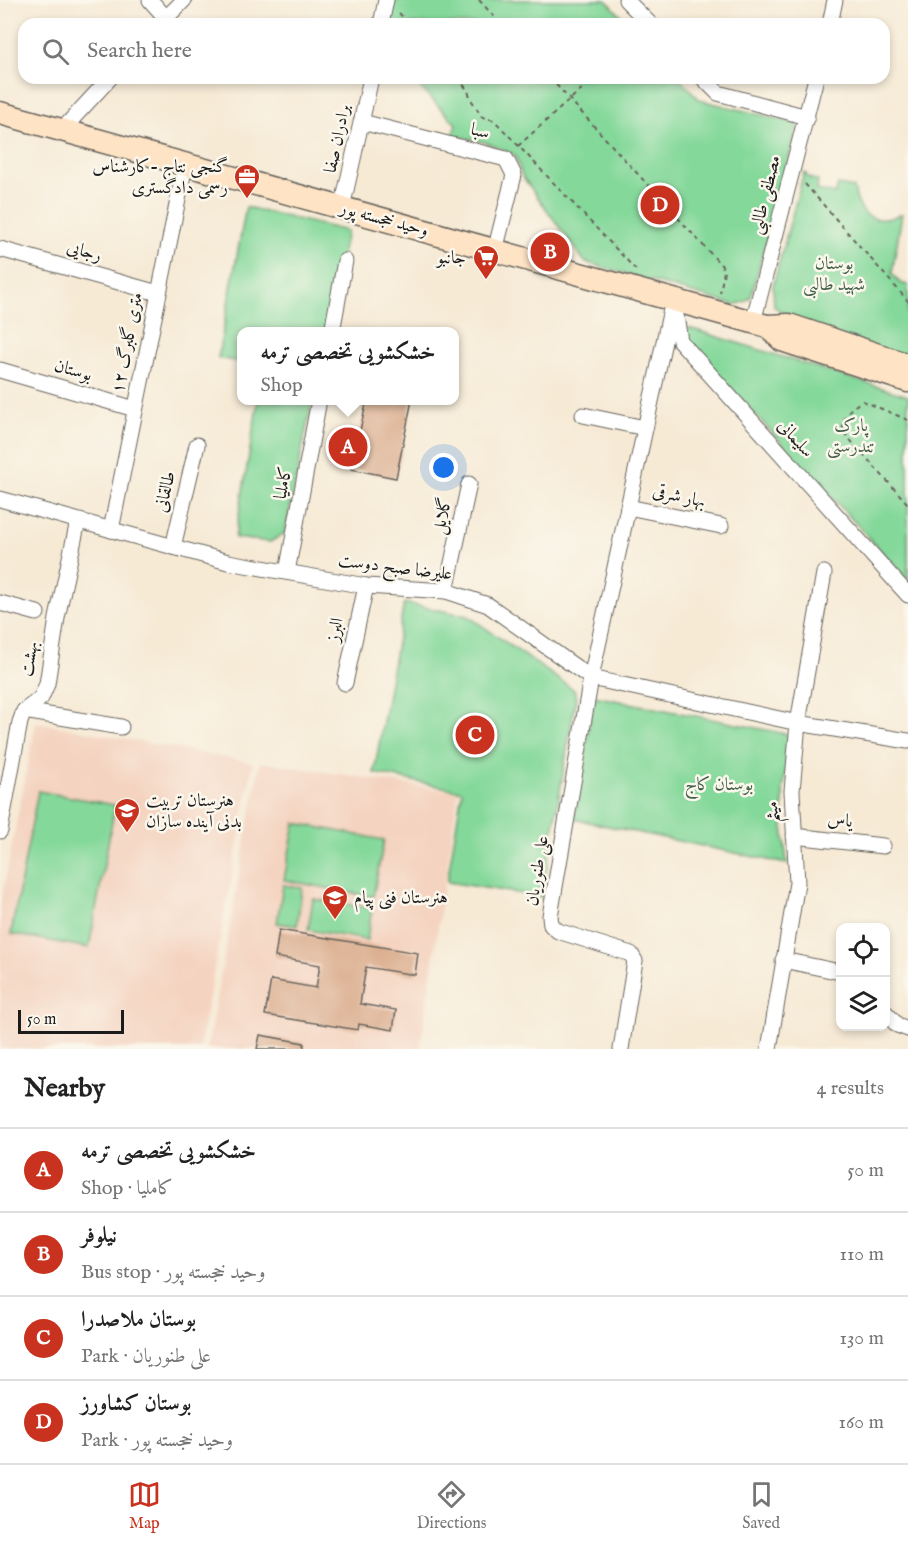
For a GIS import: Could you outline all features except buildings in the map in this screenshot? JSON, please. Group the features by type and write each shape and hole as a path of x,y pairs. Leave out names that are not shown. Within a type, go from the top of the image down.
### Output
{"main road":[{"name":"وحید خجسته پور","path":"0,113 760,324 789,325 908,365"},
{"name":"وحید خجسته پور","path":"760,324 782,340 908,381"}],"street":[{"path":"150,0 161,18"},
{"path":"382,18 386,0"},
{"path":"626,0 644,18"},
{"path":"832,18 836,0"},
{"path":"165,18 178,2"},
{"path":"62,130 104,84"},
{"name":"برادران صفا","path":"342,208 370,84"},
{"path":"709,84 718,93 807,117"},
{"name":"مصطفی طالبی","path":"760,324 815,84"},
{"name":"سبا","path":"362,122 506,159 514,175 498,239"},
{"name":"۱۲ متری گلبرگ","path":"111,530 185,165"},
{"name":"رجایی","path":"0,249 158,293"},
{"path":"333,327 345,261"},
{"name":"علی طنوریان","path":"621,1049 635,961 631,954 558,931 551,925 550,916 591,678 673,300"},
{"name":"سلیمانی","path":"673,300 680,341 908,595"},
{"name":"بوستان","path":"0,370 135,409"},
{"name":"کاملیا","path":"287,572 318,405"},
{"path":"583,415 645,428"},
{"name":"طالقانی","path":"173,547 197,445"},
{"name":"گلایل","path":"446,591 470,484"},
{"name":"علیرضا صبح دوست","path":"0,499 228,562 366,585 446,591 488,605 591,678 798,723 908,741"},
{"name":"بهار شرقی","path":"628,507 721,526"},
{"name":"بهشت","path":"0,831 20,722 24,711 41,698 46,684 57,618 78,521"},
{"name":"میثم","path":"769,1049 797,882 792,791 798,723 824,573"},
{"name":"البرز","path":"345,682 366,585"},
{"path":"0,603 37,614"},
{"path":"24,711 121,727"},
{"name":"یاس","path":"794,836 883,846"},
{"path":"783,960 836,971"},
{"path":"890,1018 897,1025 908,1029"}],"path":[{"path":"478,0 495,18"},
{"path":"397,11 403,18"},
{"path":"462,84 477,112 482,117 494,120 639,273"},
{"path":"556,84 722,266 724,271 718,300"},
{"path":"518,146 587,84"},
{"path":"800,179 908,302"},
{"path":"908,420 863,401 853,406 846,414 843,432 908,504"}],"shaded area":[{"name":"هنرستان تربیت بدنی آینده سازان","path":"36,722 253,763 199,1049 0,1049 0,906"},
{"name":"هنرستان فنی پیام","path":"260,762 458,792 420,1049 207,1049"}],"green space":[{"path":"392,0 606,0 623,18 388,18"},
{"path":"417,84 685,84 700,100 798,124 751,297 734,305 585,262 522,176 515,155 487,143 453,135 456,124"},
{"name":"بوستان شهید طالبی","path":"804,172 809,178 818,181 817,190 835,194 838,185 854,188 860,206 870,217 884,219 902,214 892,273 900,283 908,285 908,358 789,319 774,306 773,285"},
{"path":"246,207 347,231 328,327 237,327 237,361 218,358"},
{"name":"پارک تندرستی","path":"686,327 908,396 908,580 692,346 686,335"},
{"path":"257,405 311,405 285,533 270,542 235,538"},
{"path":"404,603 468,616 574,690 576,697 542,897 447,882 462,791 374,773"},
{"name":"بوستان کاج","path":"594,696 792,735 783,789 783,826 787,864 574,819"},
{"path":"38,791 115,805 89,948 11,934"},
{"path":"295,823 384,840 373,897 284,880"},
{"path":"283,885 302,888 297,926 277,923"},
{"path":"313,899 372,908 367,940 308,930"}],"place":[{"name":"گنجی نتاج -کارشناس رسمی دادگستری","path":"247,200"},
{"name":"بوستان کشاورز","path":"660,205"},
{"name":"نیلوفر","path":"550,252"},
{"name":"جانبو","path":"486,281"},
{"name":"خشکشویی تخصصی ترمه","path":"348,447"},
{"name":"بوستان ملاصدرا","path":"475,735"},
{"name":"هنرستان تربیت بدنی آینده سازان","path":"127,834"},
{"name":"هنرستان فنی پیام","path":"335,921"}]}
